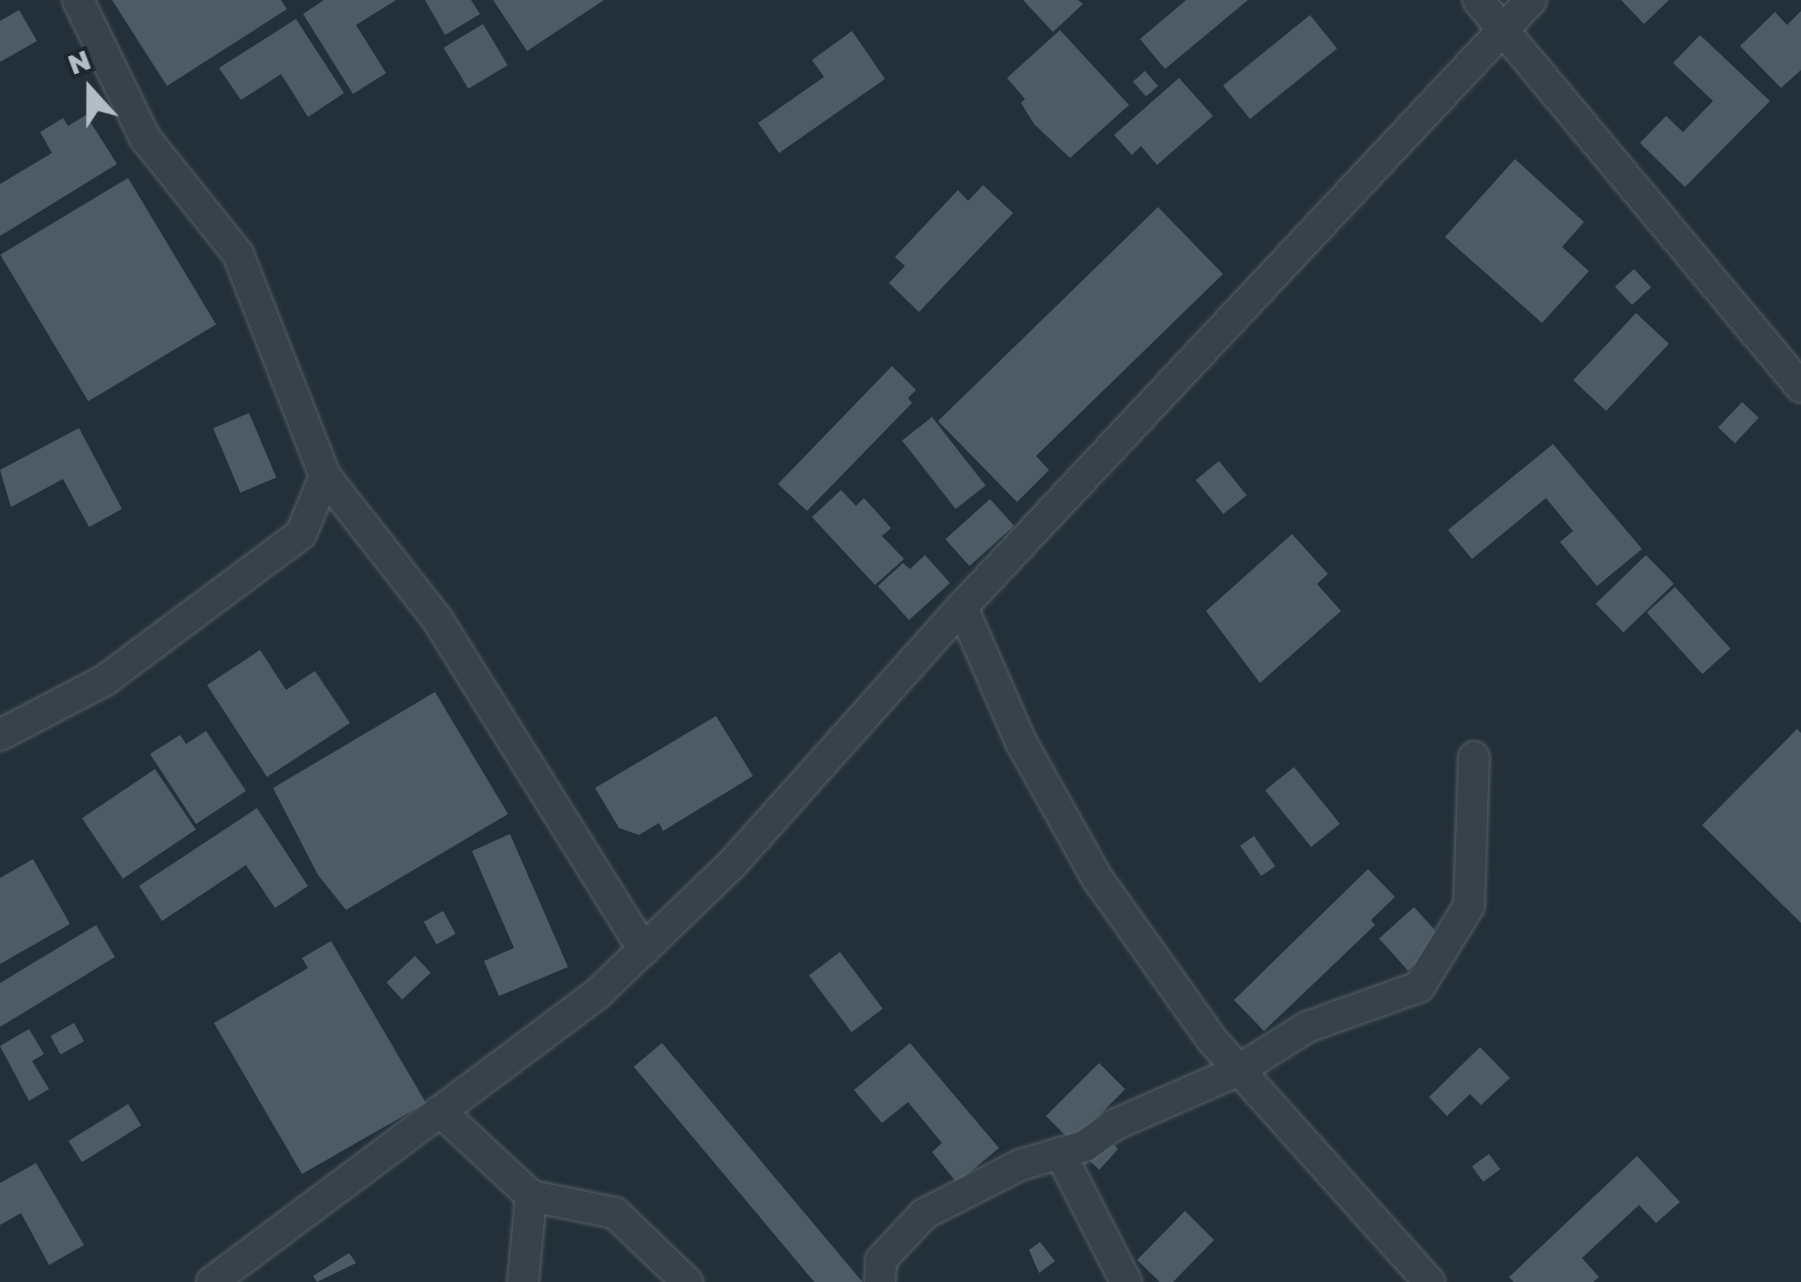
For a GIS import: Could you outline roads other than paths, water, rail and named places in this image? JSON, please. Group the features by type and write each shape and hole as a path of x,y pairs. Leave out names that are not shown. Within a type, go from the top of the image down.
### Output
{"street":[{"path":"78,0 145,138 238,254 325,476 437,618 644,950"},
{"path":"1478,0 1500,32 1801,387"},
{"path":"212,1282 597,994 644,950 732,864 962,607 1531,0"},
{"path":"0,736 105,680 302,534 325,476"},
{"path":"962,607 1021,742 1097,878 1239,1070 1409,1275"},
{"path":"880,1282 881,1260 924,1214 1020,1165 1060,1153 1239,1070 1307,1027 1420,987 1469,906 1474,757"},
{"path":"440,1111 531,1196 615,1213 687,1282"},
{"path":"1060,1153 1126,1282"},
{"path":"523,1282 531,1196"}]}
